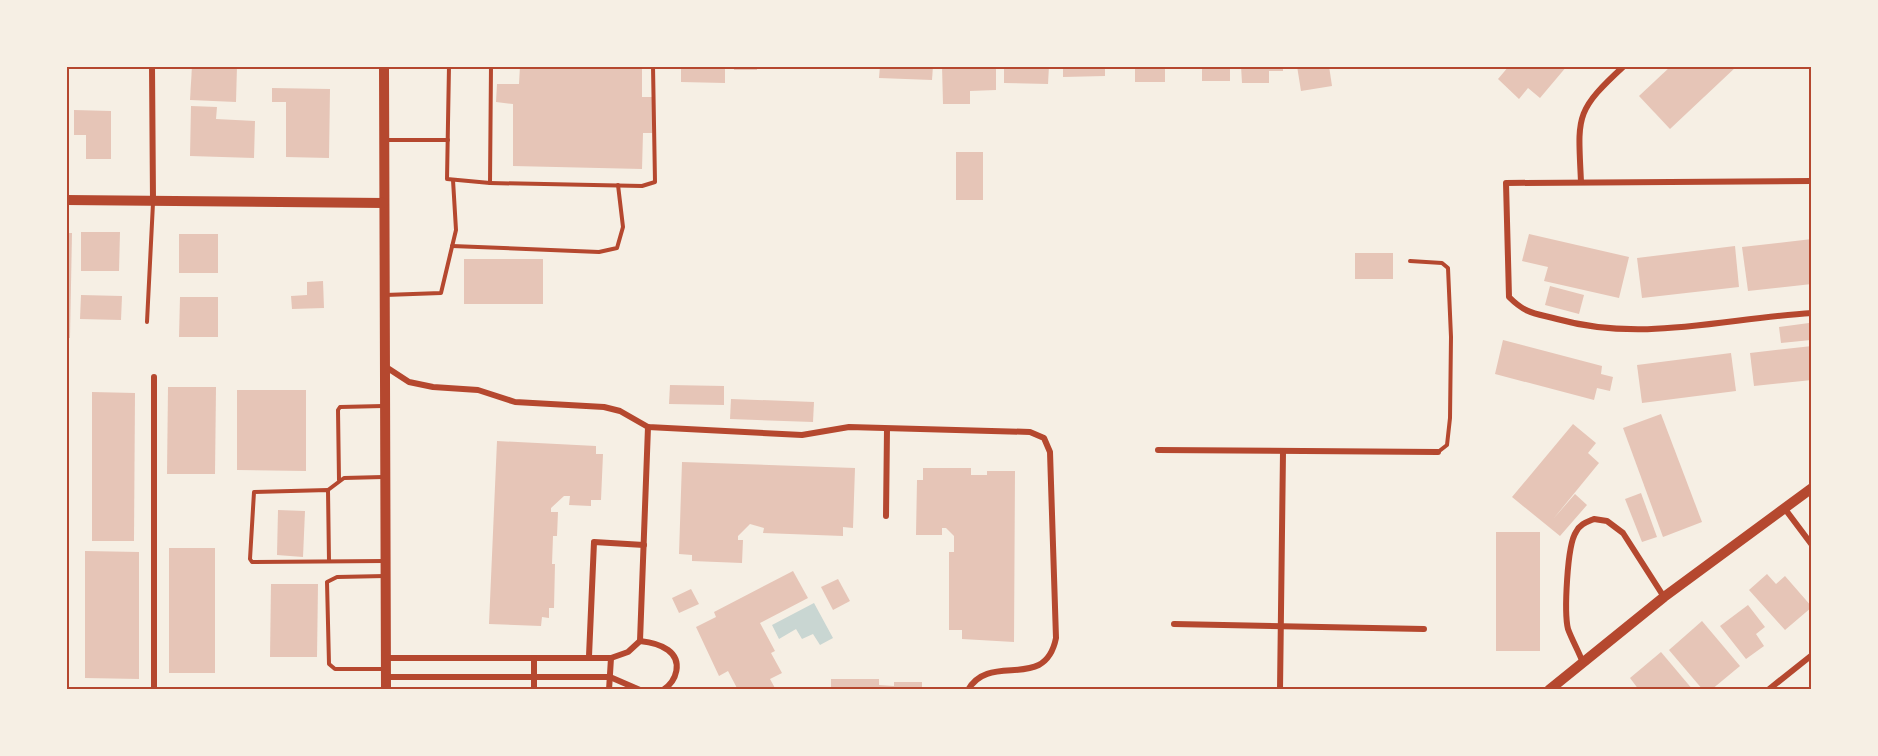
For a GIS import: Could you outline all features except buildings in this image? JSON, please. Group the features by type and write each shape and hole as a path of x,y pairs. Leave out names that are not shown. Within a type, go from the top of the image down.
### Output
{"street":[{"path":"152,66 153,201"},
{"path":"384,66 386,690"},
{"path":"1581,182 1579,138 1581,114 1594,93 1624,66"},
{"path":"1812,181 1506,183 1509,297 1523,312 1576,325 1638,330 1665,330 1812,313"},
{"path":"66,200 384,203"},
{"path":"385,366 409,382 433,387 478,390 515,402 604,407 620,411 648,427 802,435 849,427 1030,432 1044,438 1050,452 1056,638 1053,650 1038,667 992,672 981,676 968,690"},
{"path":"154,377 154,690"},
{"path":"386,668 534,657 611,658 628,652 640,641 648,427"},
{"path":"886,516 887,429"},
{"path":"1158,450 1438,452"},
{"path":"1280,690 1283,452"},
{"path":"1549,690 1664,597 1812,488"},
{"path":"1785,509 1812,545"},
{"path":"1584,663 1568,627 1567,616 1572,545 1574,533 1582,524 1594,519 1617,526 1664,597"},
{"path":"589,656 594,542 644,545"},
{"path":"1174,624 1424,629"},
{"path":"640,641 668,649 675,657 676,676 663,690"},
{"path":"1768,690 1812,655"},
{"path":"534,657 534,690"},
{"path":"609,690 611,658"},
{"path":"386,668 534,677 610,677 640,690"}],"lane":[{"path":"449,66 447,179 490,183 642,186 655,182 653,66"},
{"path":"490,66 490,183"},
{"path":"384,141 448,140"},
{"path":"384,296 441,293 456,230 453,180"},
{"path":"452,246 599,252 617,248 623,227 618,185"},
{"path":"147,322 153,201"},
{"path":"1410,261 1442,263 1448,268 1450,418 1447,445 1438,452"},
{"path":"339,480 338,410 340,407 385,406"},
{"path":"386,476 339,480 328,490 254,492 250,559 252,562 386,561"},
{"path":"328,490 329,561"},
{"path":"386,576 337,577 327,582 329,663 335,669 386,668"}],"shaded area":[{"path":"814,603 833,638 820,645 813,634 802,639 796,629 779,639 772,625"}]}
